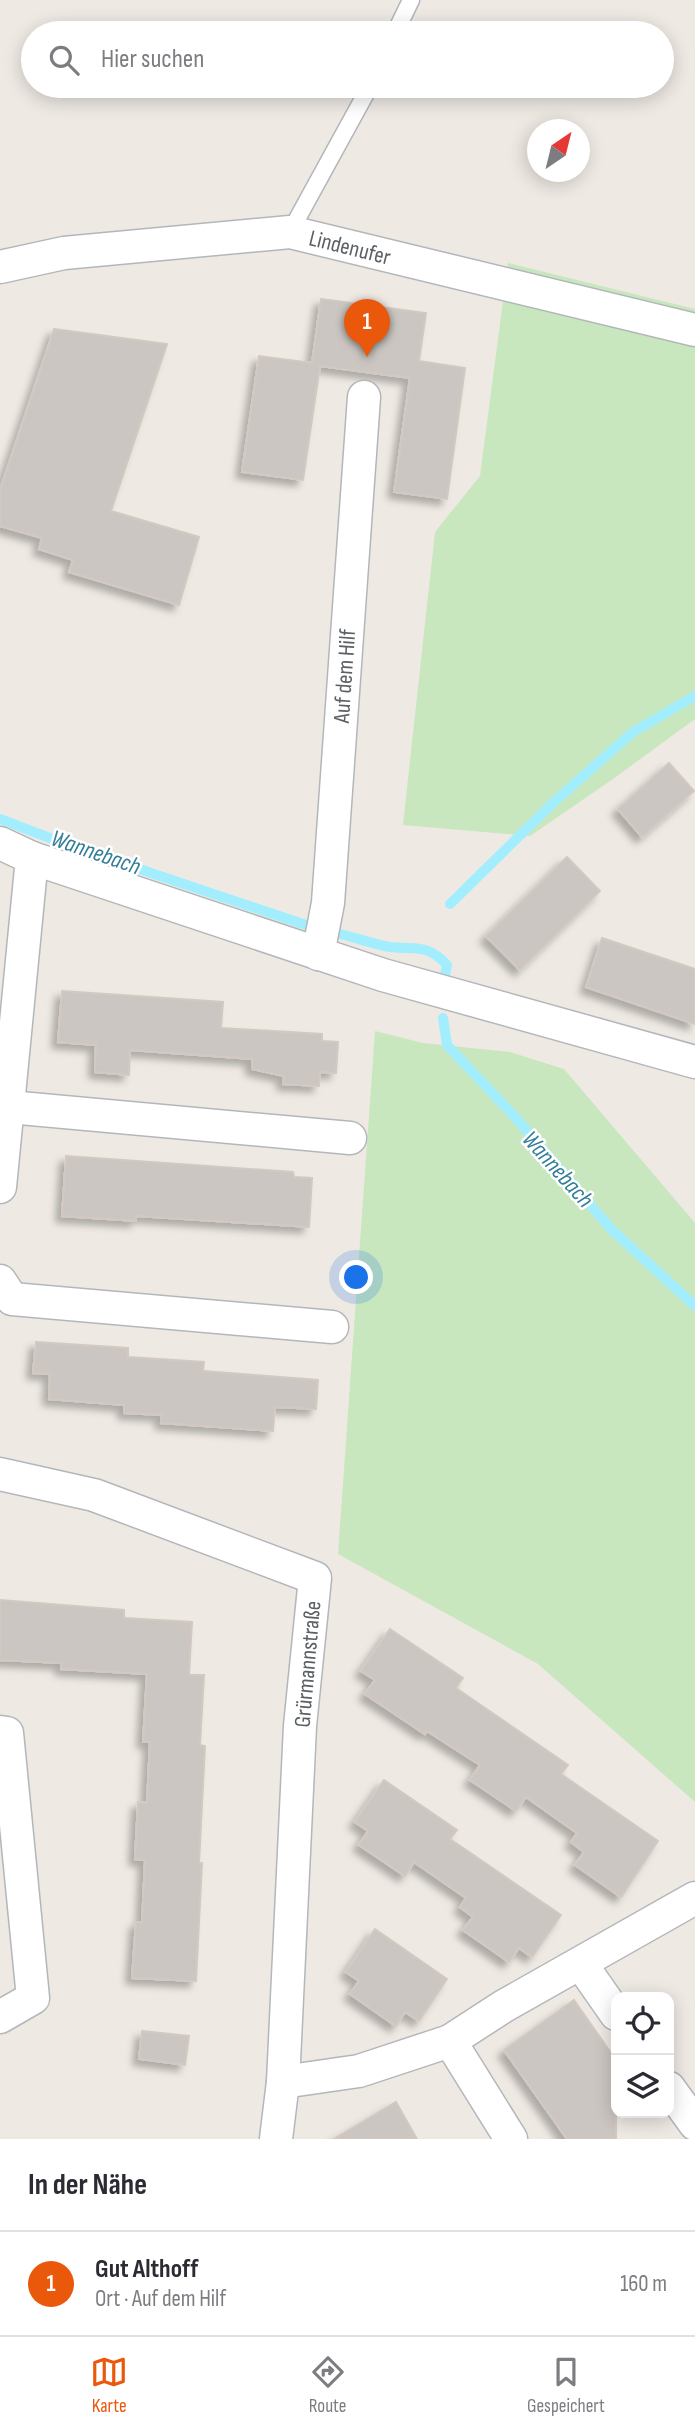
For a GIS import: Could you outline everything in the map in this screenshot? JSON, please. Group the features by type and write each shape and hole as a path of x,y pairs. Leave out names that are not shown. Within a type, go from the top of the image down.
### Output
{"street":[{"name":"Lindenufer","path":"0,267 64,253 290,232 695,330"},
{"name":"Auf dem Hilf","path":"323,930 364,397"},
{"path":"0,843 32,858 323,930 383,975 695,1062"},
{"path":"0,1187 32,858"},
{"path":"9,1107 350,1138"},
{"path":"0,1281 12,1299 332,1327"},
{"name":"Grürmannstraße","path":"0,1474 94,1495 315,1578 300,1726 282,2082 276,2139"},
{"path":"0,1732 7,1733 33,1998 0,2017"},
{"path":"282,2082 359,2071 450,2041 504,2006 695,1898"},
{"path":"581,1964 611,2007"},
{"path":"450,2041 511,2139"},
{"path":"674,2095 695,2124"}],"lane":[{"path":"401,21 411,0"},
{"path":"290,232 363,98"}],"green space":[{"path":"508,263 695,309 695,719 530,836 403,825 435,532 480,476"},
{"path":"375,1031 423,1043 510,1052 564,1069 695,1223 695,1802 538,1664 338,1554"}],"building":[{"path":"321,299 426,313 419,361 465,368 447,499 394,492 410,378 320,366 303,480 242,472 259,356 312,363"},
{"path":"54,329 167,344 111,511 199,537 179,605 69,572 73,560 39,549 42,538 0,526 0,490"},
{"path":"669,763 694,791 642,837 618,809"},
{"path":"567,857 600,891 520,970 486,936"},
{"path":"602,938 695,969 695,1024 586,987"},
{"path":"62,991 223,1002 221,1028 322,1034 322,1041 338,1042 336,1073 320,1072 319,1086 283,1084 284,1076 252,1069 252,1059 130,1050 129,1075 95,1072 96,1045 58,1042"},
{"path":"66,1156 293,1172 294,1177 312,1178 309,1227 136,1216 136,1221 62,1216"},
{"path":"36,1342 128,1348 128,1357 204,1362 203,1371 318,1380 316,1409 275,1407 273,1431 161,1423 162,1415 124,1413 124,1405 49,1399 50,1374 33,1373"},
{"path":"0,1600 124,1610 124,1618 192,1622 189,1675 204,1675 200,1745 205,1746 196,1981 132,1978 136,1922 142,1923 145,1860 135,1859 138,1802 147,1803 150,1742 143,1742 147,1674 61,1669 62,1663 0,1660"},
{"path":"390,1629 463,1678 456,1688 568,1765 561,1774 658,1841 621,1897 575,1865 584,1852 571,1842 577,1833 526,1797 516,1811 470,1780 480,1765 427,1731 425,1734 365,1694 375,1680 361,1671"},
{"path":"384,1780 457,1830 450,1839 561,1915 532,1957 519,1948 509,1962 463,1930 473,1917 460,1907 466,1898 414,1862 405,1876 359,1845 368,1831 355,1822"},
{"path":"375,1929 447,1979 419,2021 405,2012 396,2026 350,1994 359,1981 346,1972"},
{"path":"574,2000 611,2053 611,2118 616,2118 616,2139 567,2139 504,2050"},
{"path":"142,2031 189,2036 185,2065 139,2059"},
{"path":"396,2102 417,2139 334,2139"}],"waterway":[{"path":"450,904 554,802 633,732 695,696"},
{"name":"Wannebach","path":"0,819 68,845 312,927"},
{"name":"Wannebach","path":"340,934 390,947 427,950 447,965 445,975"},
{"name":"Wannebach","path":"443,1018 447,1045 515,1117 611,1229 695,1306"}],"place":[{"name":"Gut Althoff","path":"367,357"}]}
